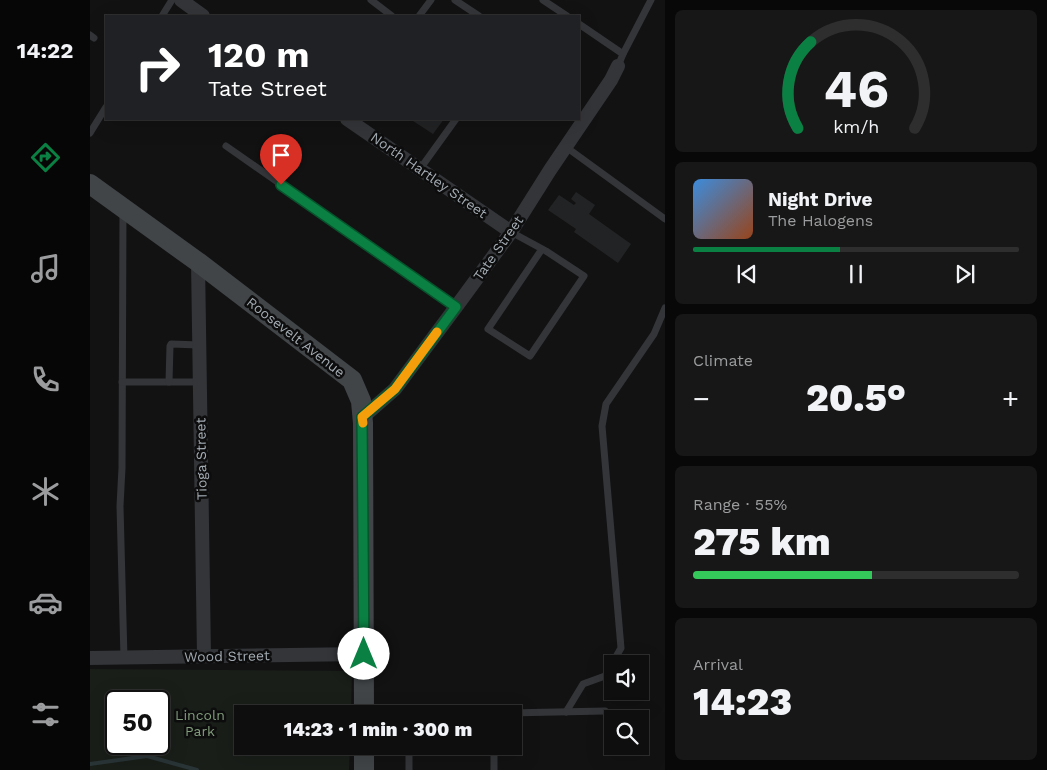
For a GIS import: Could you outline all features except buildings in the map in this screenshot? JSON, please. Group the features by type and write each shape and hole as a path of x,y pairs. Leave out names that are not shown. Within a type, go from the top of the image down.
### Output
{"main road":[{"name":"Roosevelt Avenue","path":"90,184 198,262 352,380 361,401 362,417 364,705"},
{"path":"364,755 364,770"}],"street":[{"path":"181,0 202,15"},
{"name":"Tate Street","path":"362,417 395,389 511,232 611,80 620,60"},
{"name":"North Hartley Street","path":"348,120 511,232"},
{"name":"Tioga Street","path":"198,262 204,656"},
{"name":"Wood Street","path":"90,658 364,654"}],"lane":[{"path":"163,15 172,0"},
{"path":"371,0 391,15"},
{"path":"420,15 431,0"},
{"path":"454,0 477,15"},
{"path":"543,0 566,15"},
{"path":"580,25 620,60 651,0"},
{"path":"90,133 105,109"},
{"path":"420,169 455,120"},
{"path":"226,146 456,307"},
{"path":"566,147 664,220"},
{"path":"122,207 122,468 120,506 124,658"},
{"path":"511,232 542,249 584,276 530,356 488,329 542,249"},
{"path":"566,712 584,684 605,676 621,648 602,426 606,404 654,334 664,308"},
{"path":"169,382 171,344 200,345"},
{"path":"122,382 200,382"},
{"path":"522,713 604,711"},
{"path":"409,755 409,770"},
{"path":"494,755 494,770"}],"green space":[{"name":"Lincoln Park","path":"90,669 352,671 351,705 234,705 234,755 350,755 349,770 90,770"}],"waterway":[{"path":"90,764 147,756 197,770"}],"slow traffic":[{"path":"363,423 362,417 395,389 437,332"}],"route":[{"path":"281,185 456,307 395,389 362,417 364,654"}]}
